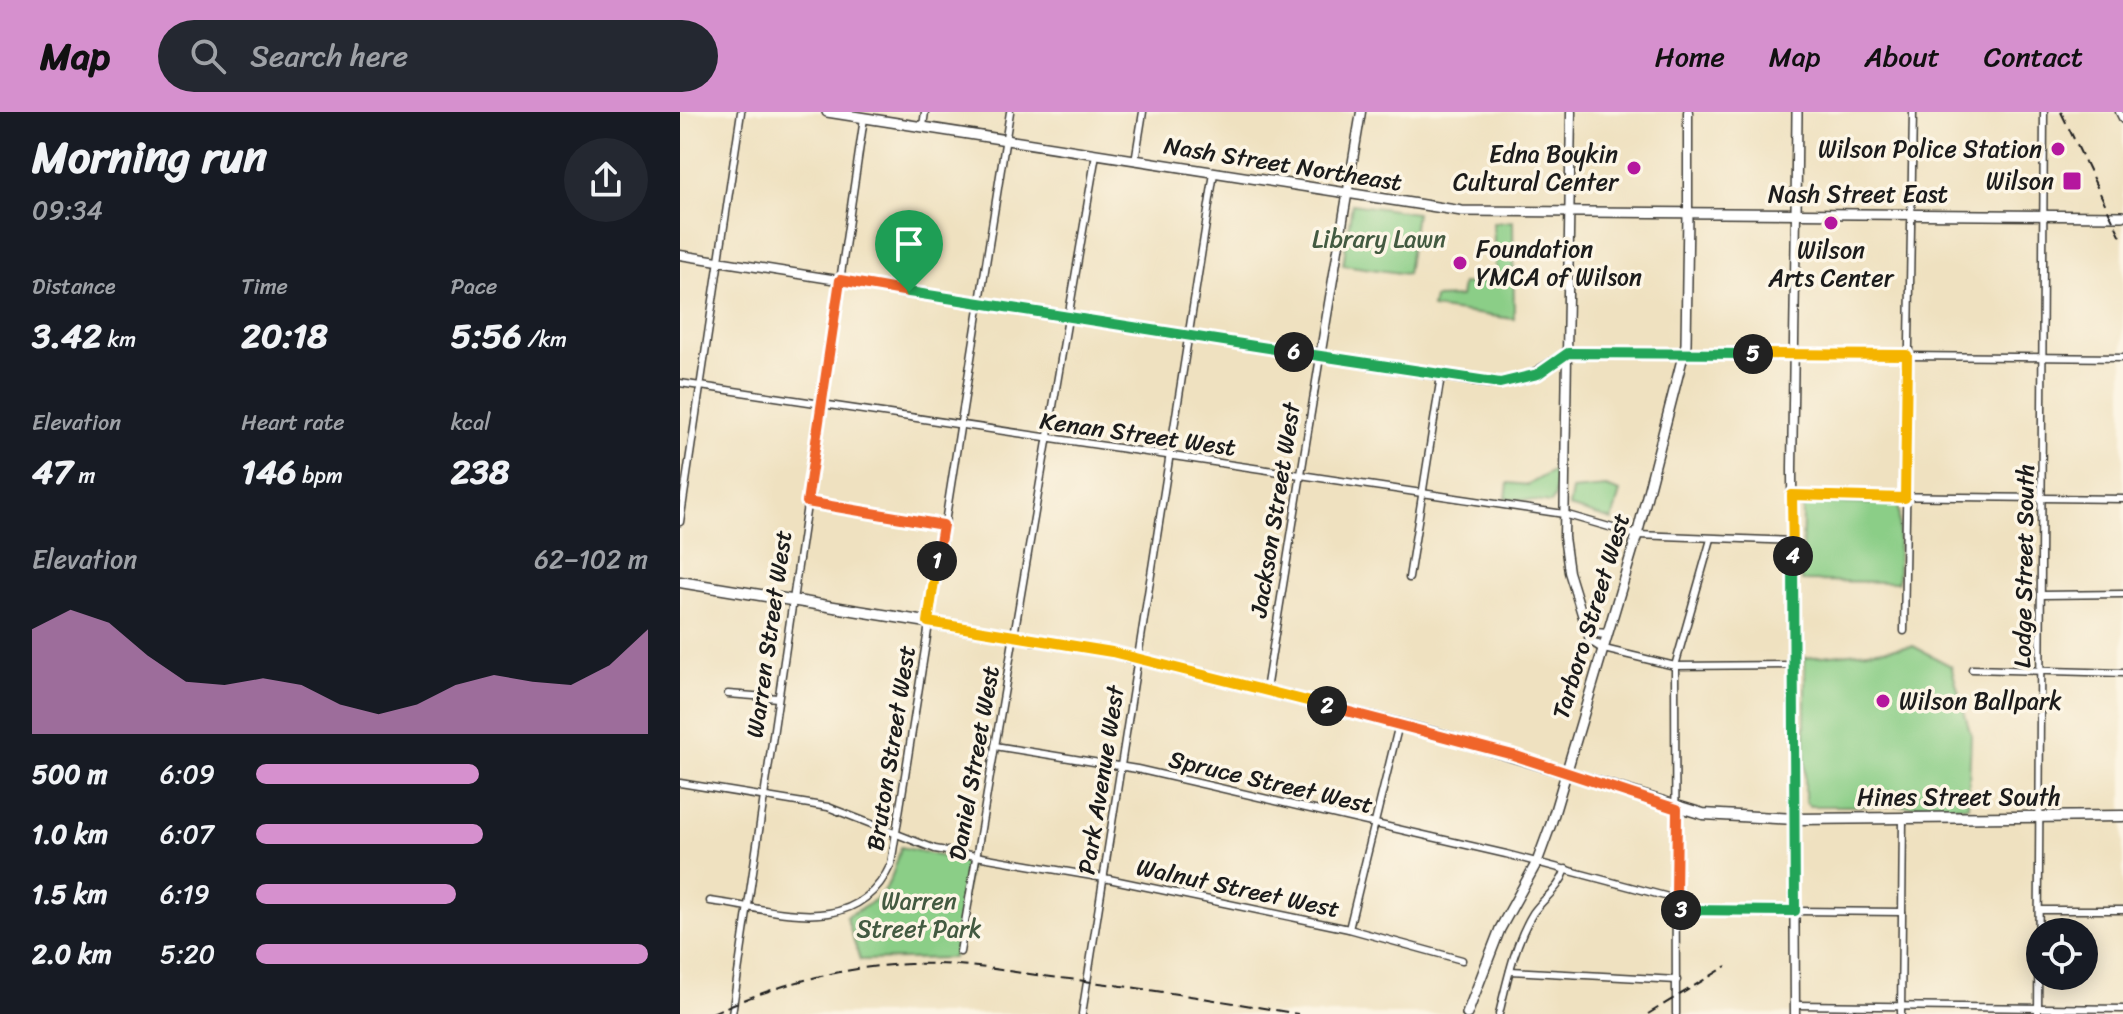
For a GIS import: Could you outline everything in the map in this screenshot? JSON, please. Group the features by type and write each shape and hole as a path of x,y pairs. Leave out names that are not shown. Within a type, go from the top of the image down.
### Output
{"main road":[{"name":"Nash Street Northeast","path":"827,112 1462,211 1688,213"},
{"path":"1796,214 1797,112"},
{"name":"Nash Street East","path":"1688,213 2123,216"},
{"name":"Tarboro Street West","path":"1467,1014 1500,929 1537,862 1637,535 1684,353 1688,213"},
{"name":"Hines Street South","path":"680,582 1138,658 1399,724 1566,772 1677,809 1727,817 1795,819 2123,816"}],"street":[{"path":"680,522 741,112"},
{"path":"923,126 925,112"},
{"name":"Bruton Street West","path":"710,901 819,915 857,907 886,875 896,835 1010,112"},
{"path":"1135,161 1143,112"},
{"name":"Jackson Street West","path":"1266,690 1361,112"},
{"path":"1571,112 1564,514 1567,564 1590,640 1604,649 1675,666 1794,665"},
{"path":"1688,112 1688,213"},
{"path":"1904,631 1913,112"},
{"name":"Lodge Street South","path":"2038,1012 2046,215 2044,112"},
{"path":"2119,112 2123,120"},
{"name":"Warren Street West","path":"732,1014 864,118"},
{"name":"Daniel Street West","path":"960,952 1096,154"},
{"name":"Park Avenue West","path":"1082,1014 1214,173"},
{"path":"1796,214 1792,495 1795,1010 2038,1012 2123,1009"},
{"path":"680,255 1441,376 1510,383 1538,374 1568,353 2123,358"},
{"path":"1409,578 1441,376"},
{"name":"Kenan Street West","path":"680,383 1168,458 1564,514 1637,535 1793,541"},
{"path":"1792,495 2123,499"},
{"path":"807,502 943,525"},
{"path":"1676,1014 1675,666 1711,539"},
{"path":"2042,595 2123,594"},
{"path":"1585,624 1596,633 1607,634"},
{"path":"1972,669 2123,673"},
{"path":"728,694 778,698"},
{"path":"1349,929 1399,724"},
{"name":"Spruce Street West","path":"995,746 1121,767 1375,824 1566,869 1676,899"},
{"name":"Walnut Street West","path":"680,783 828,807 935,849 1104,878 1349,929 1462,960"},
{"path":"1901,1010 1903,817"},
{"path":"1499,1014 1510,971 1533,914 1558,888 1566,869"},
{"path":"1678,910 1902,912"},
{"path":"2039,910 2123,910"},
{"path":"1510,971 1677,980"}],"green space":[{"name":"Library Lawn","path":"1352,204 1416,213 1407,274 1343,265"},
{"path":"1513,221 1514,319 1432,308 1434,298 1460,297 1462,284 1496,281 1493,223"},
{"path":"1556,469 1555,497 1551,503 1506,498 1508,483 1528,485"},
{"path":"1606,487 1620,492 1612,520 1569,507 1572,490"},
{"path":"1803,503 1899,504 1898,582 1802,581"},
{"name":"Wilson Ballpark","path":"1913,646 1951,666 1971,735 1968,806 1809,806 1805,801 1805,658"},
{"name":"Warren Street Park","path":"901,847 970,863 953,958 860,960 846,916 878,898 889,882"}],"railway":[{"path":"2061,112 2123,241"},
{"path":"710,1014 783,986 833,973 927,964 977,967 1108,984 1298,1014"},
{"path":"1648,1014 1727,966"}],"place":[{"name":"Wilson Police Station","path":"2058,149"},
{"name":"Edna Boykin Cultural Center","path":"1634,168"},
{"name":"Wilson","path":"2072,181"},
{"name":"Wilson Arts Center","path":"1831,223"},
{"name":"Foundation YMCA of Wilson","path":"1460,263"},
{"name":"Wilson Ballpark","path":"1883,701"}],"route":[{"path":"840,280 909,292 1487,383 1510,383 1538,374 1568,353 1907,355 1905,498 1792,495 1795,911 1678,910 1677,809 1566,772 1399,724 1138,658 928,622 943,525 807,502 840,280"}]}
